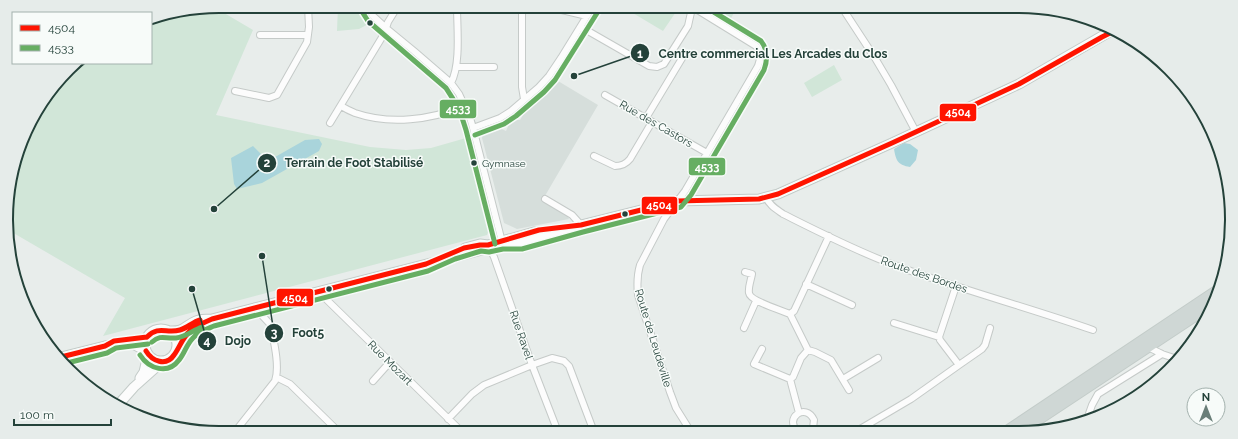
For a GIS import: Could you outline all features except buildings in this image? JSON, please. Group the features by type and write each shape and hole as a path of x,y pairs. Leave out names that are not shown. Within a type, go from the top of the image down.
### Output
{"main road":[{"path":"1014,426 1211,295"},
{"path":"1030,426 1205,310"}],"street":[{"path":"235,91 269,98 277,95 305,47 308,35 308,13"},
{"path":"371,13 386,28 451,83 459,94 473,128 502,242"},
{"path":"330,123 384,34 388,22 394,13"},
{"path":"451,83 455,77 457,67 457,13"},
{"path":"522,13 522,87 524,99"},
{"path":"574,13 587,16"},
{"path":"473,128 500,118 511,111 539,87 550,75 589,13"},
{"path":"581,27 649,66 657,67 664,64 688,26 691,13"},
{"name":"Route de Leudeville","path":"687,426 676,408 638,295 637,287 640,264 664,219 685,191 758,66 761,56 760,51 756,46 702,13"},
{"path":"845,13 884,73 916,132"},
{"path":"121,401 162,362 172,357 177,348 190,332 196,327 212,319 426,264 453,252 480,244 488,245 502,242 521,242 677,201 743,200 778,194 1018,84 1109,34"},
{"path":"260,35 308,35"},
{"path":"646,118 684,55"},
{"path":"457,67 494,67"},
{"name":"Rue des Castors","path":"605,95 707,153"},
{"path":"341,106 355,113 392,119 413,119 433,116 464,106"},
{"path":"594,156 615,166 625,164 630,159 652,122"},
{"name":"Route des Bordes","path":"766,197 768,202 783,214 874,257 956,286 1093,330"},
{"path":"545,199 572,216 581,225"},
{"path":"790,314 794,311 829,236"},
{"name":"Rue Ravel","path":"488,245 494,257 532,365 552,358 564,361 569,366 592,426"},
{"path":"744,272 752,274 749,294 756,301 790,314 808,350 831,360 849,390"},
{"path":"806,284 852,306"},
{"path":"939,337 956,286"},
{"name":"Rue Mozart","path":"321,291 327,300 456,426"},
{"path":"744,328 756,301"},
{"path":"240,426 270,388 276,377 276,364 271,327 254,307"},
{"path":"134,387 144,372 147,353 145,344 147,337 151,333 160,329 169,331 181,330 186,328 194,321 201,319 212,319"},
{"path":"894,322 939,337 959,365"},
{"path":"865,426 911,399 982,349 985,345 990,328"},
{"path":"169,331 176,338 177,348"},
{"path":"105,346 118,340 147,337"},
{"path":"64,356 105,346 131,343 155,360 162,362"},
{"path":"1148,347 1173,358"},
{"path":"762,349 754,364 790,380"},
{"path":"790,380 793,377 801,358 808,350"},
{"path":"1089,414 1098,394 1162,354"},
{"path":"843,379 878,358"},
{"path":"373,381 390,362"},
{"path":"448,419 472,394 484,385 532,365 556,426"},
{"path":"276,377 290,384 333,426"},
{"path":"790,380 799,412"},
{"path":"794,426 794,417 799,412 807,412 813,416 814,420 812,426"}],"shaded area":[{"path":"558,81 598,105 542,201 567,216 569,219 517,229 504,223 482,138 483,132 495,126 506,131 511,120 520,120 529,105 550,87 555,86"}],"green space":[{"path":"206,13 224,13 253,30 216,115 370,147 406,150 431,148 466,138 491,225 487,235 103,336 125,298 13,233 13,206 20,166 29,140 41,116 64,83 83,64 152,64 152,24 179,17"},
{"path":"338,13 368,13 372,22 359,29 337,31"},
{"path":"633,13 675,13 663,31"},
{"path":"708,13 734,13 727,25"},
{"path":"834,65 842,80 812,97 804,83"}],"water":[{"path":"319,139 322,144 319,151 262,183 237,189 234,184 231,158 253,146 268,161 305,140"},
{"path":"904,143 910,144 918,150 916,160 910,167 898,162 894,149"}],"transit line":[{"name":"4533","path":"363,13 368,21 446,88 452,98 466,130 495,244"},
{"name":"4533","path":"475,135 504,124 516,116 544,92 555,80 597,13"},
{"name":"4533","path":"140,355 153,367 164,369 170,368 175,365 183,355 189,343 195,336 214,326 428,271 455,259 481,251 489,252 503,249 522,249 681,207 691,195 764,70 767,58 765,48 761,41 715,13"},
{"name":"4504","path":"146,351 155,360 163,362 167,361 171,359 190,331 212,319 426,264 464,248 488,245 539,230 581,225 677,201 759,199 778,194 1019,84 1109,34"},
{"name":"4504","path":"147,337 155,331 180,330 200,320"},
{"name":"4533","path":"152,342 161,337 180,337 202,327"},
{"name":"4504","path":"64,356 105,346 114,341 147,337"},
{"name":"4533","path":"70,362 107,353 116,348 148,344"}],"place":[{"name":"Centre commercial Les Arcades du Clos","path":"574,76"},
{"name":"Gymnase","path":"474,163"},
{"name":"Terrain de Foot Stabilisé","path":"214,209"},
{"name":"Foot5","path":"262,256"},
{"name":"Dojo","path":"192,289"}]}
